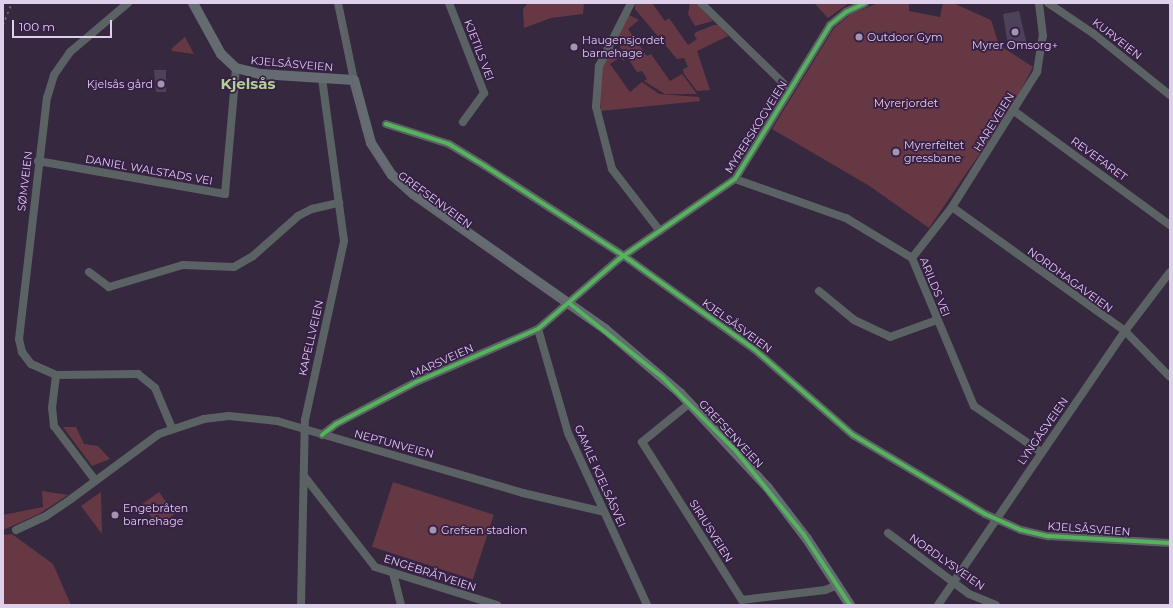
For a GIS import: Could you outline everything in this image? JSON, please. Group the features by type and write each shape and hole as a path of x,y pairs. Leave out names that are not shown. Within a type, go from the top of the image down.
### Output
{"main road":[{"name":"KJELSÅSVEIEN","path":"193,3 221,54 236,68 260,74 354,80"},
{"name":"GREFSENVEIEN","path":"354,80 352,96 362,137 385,178 425,210 486,251 504,258 569,303 626,346 690,403 768,488 838,585 850,605"}],"street":[{"name":"SØMVEIEN","path":"56,375 31,364 19,343 38,162 47,98 54,75 76,46 128,3"},
{"path":"338,3 354,80"},
{"name":"KJETILS VEI","path":"449,3 484,93 463,122"},
{"path":"631,3 599,66 596,107 612,170 660,231"},
{"path":"701,3 790,90"},
{"name":"MYRERSKOGVEIEN","path":"569,303 624,256 735,180 830,26 846,12 865,3"},
{"name":"HAREVEIEN","path":"912,258 952,207 1014,111 1040,60 1043,36 1039,3"},
{"name":"KURVEIEN","path":"1048,3 1094,34 1170,95"},
{"name":"DANIEL WALSTADS VEI","path":"38,162 225,194 236,68"},
{"name":"KAPELLVEIEN","path":"301,605 305,429 343,248 339,203 322,78"},
{"name":"REVEFARET","path":"1014,111 1170,225"},
{"name":"KJELSÅSVEIEN","path":"386,124 449,144 468,154 624,256 766,358 827,416 852,435 996,520 1021,530 1058,538 1170,543"},
{"name":"ARILDS VEI","path":"735,180 846,218 912,258 974,406 1041,452"},
{"path":"89,272 110,287 183,265 234,267 253,256 298,216 312,209 339,203"},
{"name":"NORDHAGAVEIEN","path":"952,207 1125,331 1170,376"},
{"name":"LYNGÅSVEIEN","path":"938,605 1125,331 1170,272"},
{"path":"819,291 854,320 890,337 937,320"},
{"name":"MARSVEIEN","path":"322,435 332,426 416,382 538,329 569,303"},
{"name":"GAMLE KJELSÅSVEI","path":"538,329 568,433 647,605"},
{"path":"95,480 54,426 56,375 138,374 155,388 172,428"},
{"name":"SIRIUSVEIEN","path":"690,403 642,442 742,600 825,590 838,585"},
{"name":"NEPTUNVEIEN","path":"16,530 46,516 143,444 172,428 204,419 246,416 305,429 523,493 604,512"},
{"name":"ENGEBRÅTVEIEN","path":"304,476 375,567 497,605"},
{"name":"NORDLYSVEIEN","path":"888,533 975,597 996,605"},
{"path":"393,573 401,605"}],"green space":[{"path":"528,3 584,3 583,14 551,18 524,28 523,9"},
{"path":"635,3 652,3 665,21 669,18 688,45 697,39 694,35 696,32 714,25 718,25 728,36 697,51 710,90 697,91 684,74 683,69 688,67 684,58 677,59 635,9"},
{"path":"690,3 696,3 713,21 695,26 688,14"},
{"path":"814,3 849,3 828,18"},
{"name":"Myrerjordet","path":"878,3 909,3 909,11 940,17 943,3 953,3 991,20 999,45 1033,67 1013,105 929,228 868,185 772,129 834,28 851,14"},
{"path":"629,15 639,20 628,29 647,56 651,54 670,81 682,74 697,94 665,94 644,81 647,79 642,71 637,72 616,41"},
{"path":"185,37 194,54 172,51 172,48"},
{"path":"615,48 625,61 619,58 610,64 630,92 642,82 659,94 699,97 700,101 601,111 599,89 603,64 611,49"},
{"path":"63,427 76,427 84,444 98,446 110,459 92,466"},
{"name":"Grefsen stadion","path":"393,482 494,515 473,579 372,547"},
{"path":"42,491 68,495 39,514 3,530 3,515 43,507"},
{"path":"101,492 102,534 81,506"},
{"path":"159,492 175,514 158,526 142,504"},
{"path":"12,534 53,564 71,605 3,605 3,535"}],"building":[{"name":"Myrer Omsorg+","path":"1019,11 1027,45 1008,46 1003,14"},
{"name":"Kjelsås gård","path":"154,70 166,70 166,92 156,92"}],"tram line":[{"path":"336,3 362,129 373,154 389,177 407,194 602,329 676,392 764,485 808,543 849,605"}],"railway":[{"path":"3,25 12,3"}],"cycle path":[{"path":"322,435 336,424 416,382 538,329 619,259 735,179 830,25 846,12 865,3"},
{"path":"386,124 449,144 624,256 754,349 853,435 985,514 1021,530 1048,536 1170,543"},
{"path":"569,303 662,377 735,450 804,535 850,605"}],"place":[{"name":"Myrer Omsorg+","path":"1015,32"},
{"name":"Outdoor Gym","path":"859,37"},
{"name":"Haugensjordet barnehage","path":"574,47"},
{"name":"Kjelsås gård","path":"161,84"},
{"name":"Myrerfeltet gressbane","path":"896,152"},
{"name":"Engebråten barnehage","path":"115,515"},
{"name":"Grefsen stadion","path":"433,530"}],"district":[{"name":"Kjelsås","path":"248,84"}]}
